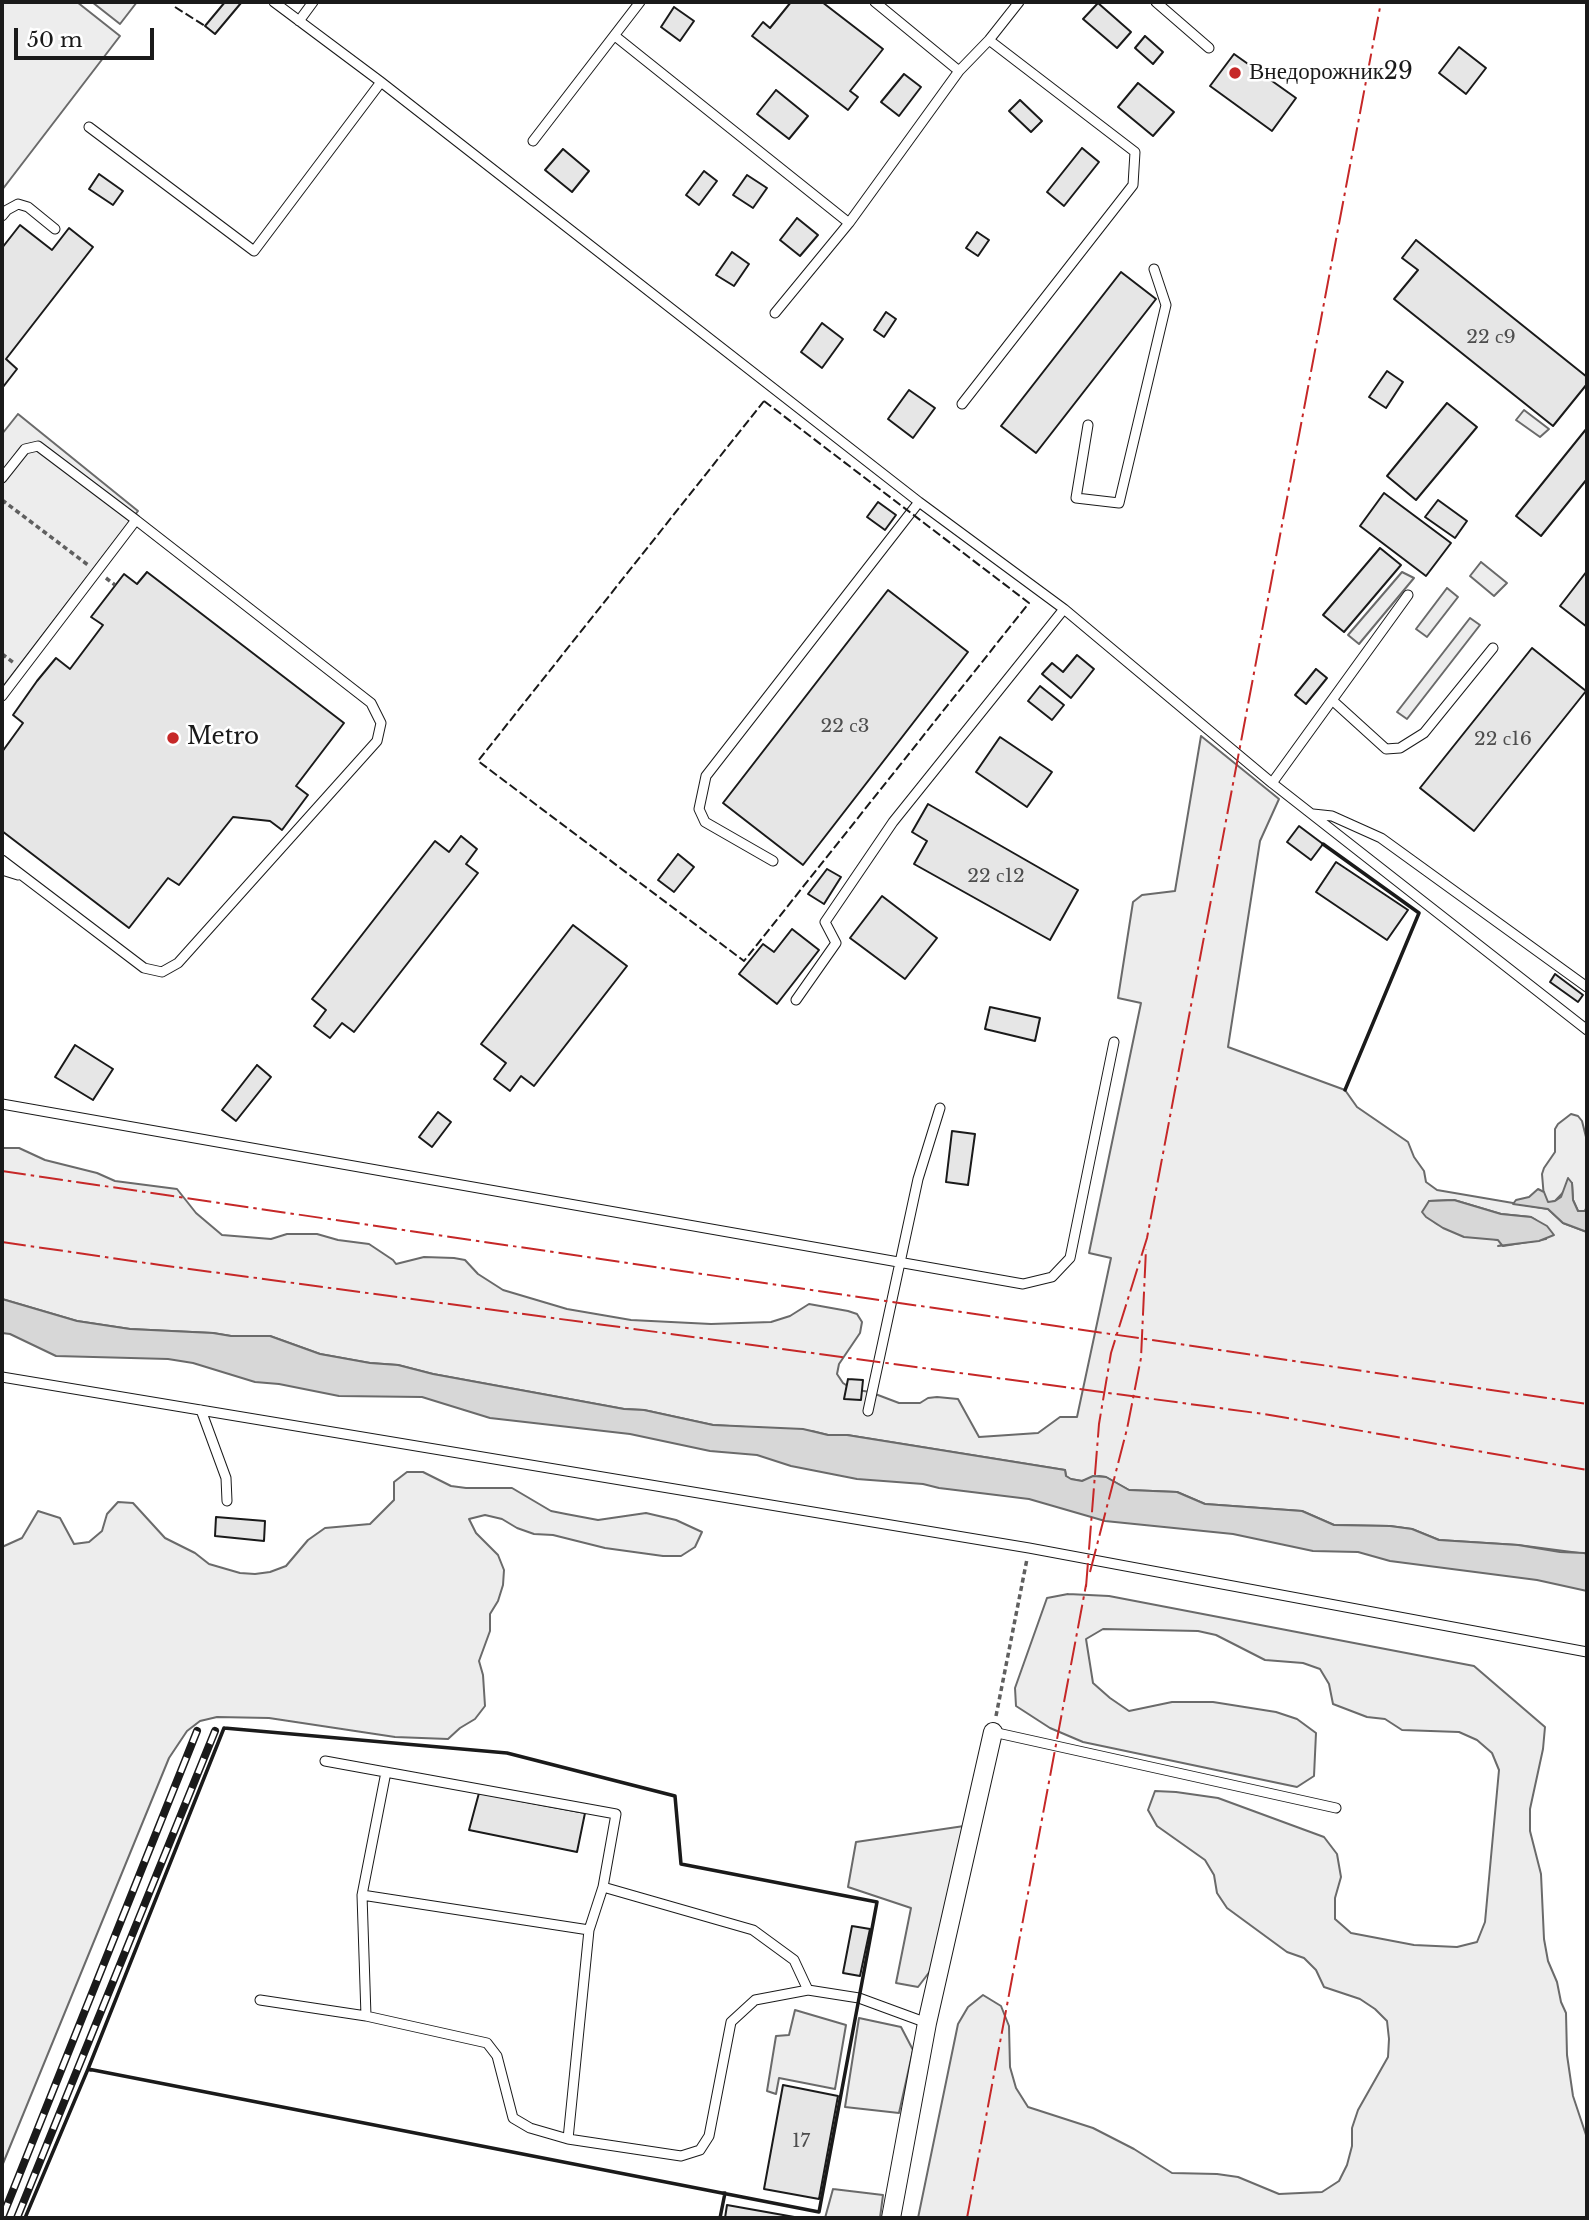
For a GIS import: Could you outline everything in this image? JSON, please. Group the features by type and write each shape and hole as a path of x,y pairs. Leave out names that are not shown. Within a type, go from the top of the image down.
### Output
{"street":[{"path":"891,2218 927,2023 993,1732"}],"lane":[{"path":"274,2 381,82 919,502 1064,609 1272,783 1587,1030"},
{"path":"299,21 313,2"},
{"path":"533,141 640,2"},
{"path":"875,2 959,71"},
{"path":"775,313 849,223 959,71 989,40 1019,2"},
{"path":"1156,2 1209,48"},
{"path":"615,36 849,223"},
{"path":"962,404 1133,185 1135,152 989,40"},
{"path":"89,127 254,251 381,82"},
{"path":"3,211 18,204 28,207 55,229"},
{"path":"1088,425 1076,498 1119,503 1166,305 1154,268"},
{"path":"2,478 25,449 38,446 371,703 381,723 377,741 178,963 162,972 144,968 2,860"},
{"path":"773,861 705,822 699,808 706,776 919,502"},
{"path":"2,696 136,520"},
{"path":"1272,783 1408,595"},
{"path":"796,1000 836,943 825,922 892,822 1064,609"},
{"path":"1332,700 1386,749 1400,748 1424,733 1493,648"},
{"path":"1311,814 1332,816 1381,838 1587,987"},
{"path":"2,870 23,876"},
{"path":"2,1104 1023,1284 1052,1277 1070,1258 1114,1042"},
{"path":"868,1411 918,1179 940,1108"},
{"path":"2,1377 1029,1548 1587,1652"},
{"path":"201,1410 226,1478 227,1501"},
{"path":"993,1732 1336,1808"},
{"path":"325,1761 616,1814 603,1887 589,1930 568,2139"},
{"path":"366,2016 362,1895 386,1772"},
{"path":"603,1887 752,1930 794,1959 808,1990"},
{"path":"362,1895 589,1930"},
{"path":"260,2000 366,2016 487,2043 496,2056 513,2118 530,2128 568,2139 681,2156 700,2150 709,2136 731,2022 755,2000 808,1990 859,1998 927,2023"}],"path":[{"path":"2,500 115,585"},
{"path":"993,1732 1029,1548"}],"shaded area":[{"path":"2,2 77,2 120,36 2,190"},
{"path":"92,2 137,2 120,24"},
{"path":"1524,410 1549,429 1540,437 1516,420"},
{"path":"18,414 138,511 2,688 2,434"},
{"path":"1481,562 1507,583 1494,596 1470,576"},
{"path":"1402,572 1414,578 1359,644 1348,635"},
{"path":"1447,588 1458,597 1427,637 1416,629"},
{"path":"1470,618 1480,625 1407,719 1397,712"},
{"path":"1201,736 1279,799 1260,841 1228,1047 1345,1090 1357,1107 1408,1142 1424,1171 1426,1182 1437,1190 1548,1209 1563,1223 1587,1232 1587,1554 1518,1545 1439,1540 1412,1529 1390,1526 1334,1525 1302,1511 1205,1504 1177,1492 1129,1490 1099,1476 1082,1481 1070,1479 1065,1470 847,1435 713,1425 644,1410 624,1409 433,1374 398,1365 320,1354 270,1336 130,1329 77,1321 2,1299 2,1148 19,1148 45,1160 97,1173 115,1181 177,1189 196,1213 222,1235 271,1239 287,1234 317,1234 369,1244 396,1264 424,1257 465,1260 478,1274 503,1290 567,1309 631,1320 711,1324 771,1322 790,1316 809,1304 848,1311 857,1314 862,1322 860,1333 839,1364 837,1374 843,1383 852,1389 870,1392 899,1403 920,1403 937,1397 958,1399 979,1437 1038,1433 1060,1417 1077,1417 1111,1258 1089,1253 1141,1003 1118,998 1133,902 1142,895 1175,891","holes":["1454,1200 1501,1214 1531,1217 1536,1220 1546,1239 1503,1246 1498,1240 1437,1224 1432,1220 1429,1201"]},
{"path":"1571,1114 1582,1121 1587,1141 1585,1211 1578,1211 1573,1200 1572,1183 1555,1201 1548,1203 1544,1198 1542,1174 1555,1152 1555,1129"},
{"path":"1568,1178 1572,1183 1573,1200 1578,1211 1585,1211 1587,1206 1587,1232 1563,1223 1548,1209 1513,1204 1516,1200 1529,1197 1538,1189 1544,1192 1548,1202 1555,1201 1561,1197"},
{"path":"1454,1200 1501,1214 1531,1217 1547,1226 1554,1235 1539,1241 1498,1246 1502,1245 1498,1240 1464,1237 1443,1228 1422,1212 1429,1201"},
{"path":"2,1299 77,1321 130,1329 270,1336 320,1354 398,1365 433,1374 624,1409 644,1410 713,1425 803,1429 1065,1470 1066,1476 1071,1479 1082,1481 1093,1476 1106,1477 1129,1490 1177,1492 1205,1504 1302,1511 1334,1525 1390,1526 1412,1529 1439,1540 1584,1553 1587,1554 1587,1591 1537,1580 1390,1561 1358,1552 1313,1551 1233,1534 1105,1521 1029,1499 923,1484 857,1479 791,1466 757,1455 710,1451 630,1434 490,1418 422,1397 339,1396 255,1382 193,1363 168,1359 56,1356 10,1334 2,1333"},
{"path":"407,1472 423,1472 451,1486 512,1488 551,1511 598,1520 646,1513 676,1520 702,1532 695,1547 681,1556 663,1556 605,1548 553,1535 534,1534 502,1519 485,1515 469,1519 476,1533 498,1555 504,1570 503,1585 490,1614 490,1631 479,1661 483,1675 485,1706 475,1719 448,1739 395,1737 269,1718 217,1717 200,1721 187,1731 169,1758 2,2166 2,1547 22,1538 38,1511 60,1518 74,1544 89,1542 102,1531 107,1514 118,1502 133,1503 165,1538 195,1553 209,1564 240,1573 270,1572 286,1566 308,1540 325,1528 370,1524 394,1500 394,1482"},
{"path":"1068,1594 1109,1596 1474,1666 1545,1727 1530,1809 1530,1831 1541,1874 1544,1939 1548,1961 1566,2013 1567,2055 1573,2096 1587,2138 1587,2218 918,2218 958,2024 968,2007 983,1995 1001,2006 1009,2026 1010,2067 1016,2088 1028,2107 1093,2128 1172,2173 1238,2177 1279,2194 1322,2192 1339,2181 1347,2165 1352,2146 1352,2128 1358,2110 1388,2057 1387,2021 1360,1999 1324,1987 1316,1970 1304,1958 1287,1952 1227,1908 1217,1893 1214,1875 1205,1860 1157,1826 1148,1810 1155,1791 1218,1798 1324,1837 1337,1854 1341,1877 1335,1898 1335,1919 1351,1933 1414,1945 1457,1947 1477,1942 1485,1922 1499,1770 1492,1753 1477,1740 1459,1732 1402,1730 1385,1719 1367,1717 1333,1704 1329,1684 1320,1669 1303,1663 1265,1660 1216,1635 1198,1631 1103,1629 1086,1639 1093,1683 1110,1698 1129,1711 1172,1702 1213,1702 1276,1712 1297,1719 1316,1733 1314,1776 1297,1787 1083,1742 1050,1728 1016,1706 1015,1688 1047,1598"},
{"path":"964,1826 934,1966 918,1987 896,1983 911,1908 848,1887 856,1842"},
{"path":"795,2010 846,2025 835,2089 779,2078 776,2094 767,2091 776,2036 789,2035"},
{"path":"859,2018 901,2027 913,2050 899,2113 845,2107"},
{"path":"833,2189 883,2195 880,2218 825,2218"}],"building":[{"path":"225,2 241,3 215,34 205,26"},
{"path":"791,2 822,2 883,49 850,91 858,97 848,110 752,36 763,22 770,28"},
{"path":"1098,3 1131,32 1117,48 1083,19"},
{"path":"674,7 694,21 680,41 661,27"},
{"path":"1145,36 1163,52 1153,64 1135,48"},
{"path":"1459,47 1486,68 1466,94 1439,73"},
{"path":"1234,54 1296,98 1272,131 1210,86"},
{"path":"904,74 921,87 899,116 881,102"},
{"path":"1138,83 1174,112 1153,136 1118,107"},
{"path":"776,90 808,116 789,139 757,114"},
{"path":"1020,100 1042,121 1031,132 1009,111"},
{"path":"1082,148 1099,162 1064,206 1047,192"},
{"path":"563,149 589,171 572,192 545,170"},
{"path":"704,171 717,181 699,205 686,195"},
{"path":"99,174 123,191 113,205 89,189"},
{"path":"747,175 767,188 753,208 733,195"},
{"path":"797,218 818,235 800,256 780,240"},
{"path":"20,225 52,250 69,228 93,247 6,359 17,369 3,387 2,248"},
{"path":"977,232 989,240 978,256 966,248"},
{"path":"1416,240 1587,377 1587,384 1553,426 1394,299 1418,270 1402,258"},
{"path":"732,252 749,264 734,286 716,275"},
{"path":"1121,272 1156,299 1036,453 1001,426"},
{"path":"886,312 896,319 884,337 874,330"},
{"path":"822,323 843,339 822,368 801,352"},
{"path":"1387,371 1403,382 1386,408 1369,397"},
{"path":"909,390 935,408 913,438 888,419"},
{"path":"1447,403 1477,427 1416,500 1387,476"},
{"path":"1587,428 1587,479 1541,536 1516,516"},
{"path":"1384,493 1451,543 1426,576 1360,526"},
{"path":"1438,500 1467,521 1455,538 1425,517"},
{"path":"878,502 896,515 885,530 867,517"},
{"path":"1380,548 1401,565 1344,632 1323,615"},
{"path":"1587,571 1587,627 1560,606"},
{"name":"Metro","path":"147,572 344,723 296,786 308,795 282,830 270,821 233,817 179,885 168,878 129,928 2,831 2,752 23,723 13,715 37,681 56,658 70,669 103,625 91,617 124,574 137,584"},
{"path":"888,590 968,652 803,865 723,803"},
{"path":"1532,648 1586,691 1474,831 1420,788"},
{"path":"1077,655 1094,669 1071,698 1042,674 1052,663 1063,672"},
{"path":"1316,669 1327,678 1306,704 1295,695"},
{"path":"1040,686 1064,705 1052,720 1028,701"},
{"path":"1000,737 1052,772 1027,807 976,772"},
{"path":"928,804 1078,890 1050,940 914,864 927,841 912,832"},
{"path":"1299,826 1323,844 1311,860 1287,842"},
{"path":"461,836 477,849 466,864 478,873 354,1032 342,1023 330,1038 314,1026 326,1010 312,999 435,841 449,852"},
{"path":"678,854 694,867 674,892 658,880"},
{"path":"1336,862 1408,910 1387,940 1316,892"},
{"path":"827,869 841,877 824,904 808,894"},
{"path":"882,896 937,938 905,979 850,938"},
{"path":"573,925 627,966 534,1086 521,1076 510,1091 494,1079 506,1063 481,1044"},
{"path":"792,929 819,950 777,1004 739,974 763,944 774,952"},
{"path":"1555,974 1583,995 1578,1002 1550,982"},
{"path":"990,1007 1040,1018 1035,1041 985,1029"},
{"path":"75,1045 113,1069 93,1100 55,1077"},
{"path":"257,1065 271,1077 236,1121 222,1110"},
{"path":"438,1112 451,1122 432,1147 419,1137"},
{"path":"952,1131 975,1134 968,1185 946,1182"},
{"path":"848,1379 863,1380 861,1400 844,1399"},
{"path":"216,1517 265,1521 264,1541 215,1536"},
{"path":"479,1793 585,1813 577,1852 469,1830"},
{"path":"852,1926 870,1929 860,1976 843,1973"},
{"path":"783,2085 838,2096 819,2199 764,2189"},
{"path":"727,2205 800,2218 725,2218"}],"railway":[{"path":"2,2218 197,1731"},
{"path":"17,2218 215,1731"}],"fence":[{"path":"175,7 205,26"},
{"path":"764,401 1029,603 744,961 478,761 764,401"}],"wall":[{"path":"1323,844 1419,913 1345,1090"},
{"path":"224,1728 507,1753 675,1796 681,1864 877,1902 819,2212 88,2069 224,1728"},
{"path":"25,2218 88,2069 91,2070"},
{"path":"720,2218 723,2193"}],"power":[{"path":"1086,1587 1099,1424 1111,1353 1147,1238 1381,2"},
{"path":"2,1171 1587,1404"},
{"path":"2,1242 1264,1414 1587,1470"},
{"path":"1090,1572 1127,1429 1141,1358 1146,1249"},
{"path":"967,2218 1086,1585"}],"place":[{"name":"Внедорожник29","path":"1235,73"},
{"name":"Metro","path":"173,738"}]}
